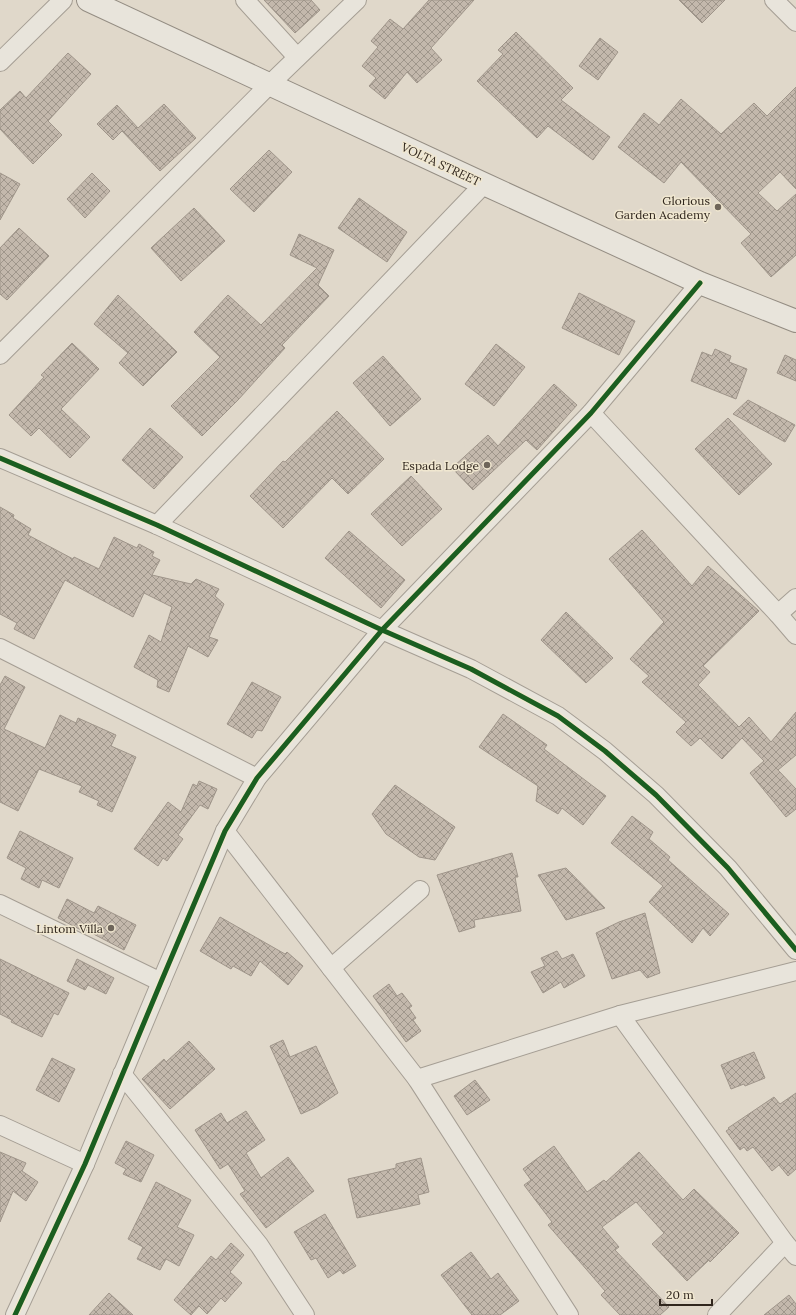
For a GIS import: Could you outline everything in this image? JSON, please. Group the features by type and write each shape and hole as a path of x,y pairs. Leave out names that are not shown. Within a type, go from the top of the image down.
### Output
{"street":[{"path":"0,62 63,0"},
{"path":"245,0 297,57"},
{"path":"0,355 297,57 357,0"},
{"path":"774,0 796,22"},
{"name":"VOLTA STREET","path":"96,2 484,184 700,283 796,321"},
{"path":"157,525 484,184"},
{"path":"15,1315 85,1164 225,831 257,778 382,630 591,413 700,283"},
{"path":"591,413 796,635"},
{"path":"0,458 157,525 382,630 471,669 558,716 605,751 656,796 728,868 796,950"},
{"path":"778,614 796,598"},
{"path":"0,648 257,778"},
{"path":"225,831 417,1079 569,1315"},
{"path":"331,968 420,890"},
{"path":"0,904 161,982"},
{"path":"417,1079 620,1015 796,971"},
{"path":"620,1015 784,1243 796,1256"},
{"path":"122,1074 258,1245 306,1315"},
{"path":"0,1125 85,1164"},
{"path":"717,1315 784,1243"}],"building":[{"path":"264,0 311,0 320,10 295,33"},
{"path":"429,0 474,0 431,48 442,60 417,83 407,72 385,99 369,86 376,78 362,66 378,47 371,41 390,19 403,29"},
{"path":"679,0 725,0 702,23"},
{"path":"516,32 573,88 561,100 610,137 593,160 548,126 537,138 477,81 503,54 498,50"},
{"path":"600,38 618,52 598,80 579,66"},
{"path":"68,53 91,74 48,121 62,135 33,164 0,129 0,110 20,91 26,98"},
{"path":"796,87 796,189 780,172 758,193 777,211 796,194 796,255 771,277 741,243 751,234 681,162 664,183 618,147 644,113 659,125 681,99 721,134 754,103 767,116"},
{"path":"164,104 196,138 160,171 122,131 113,140 97,124 117,105 138,128"},
{"path":"269,150 292,172 254,212 230,189"},
{"path":"0,173 20,184 0,220"},
{"path":"92,173 110,191 85,218 67,199"},
{"path":"359,198 407,232 387,262 338,228"},
{"path":"194,208 225,241 181,281 151,248"},
{"path":"19,228 49,256 7,300 0,294 0,248"},
{"path":"299,234 334,250 318,285 329,296 282,345 285,348 238,400 202,436 171,406 220,357 194,332 228,295 261,325 317,268 290,255"},
{"path":"579,293 635,321 619,355 562,328"},
{"path":"118,295 177,352 143,386 119,363 128,353 94,324"},
{"path":"72,343 99,369 61,409 90,437 70,458 39,428 31,436 9,415 44,377 41,375"},
{"path":"496,344 525,367 494,406 465,384"},
{"path":"715,349 731,356 729,362 747,369 736,399 691,381 702,352 712,356"},
{"path":"785,355 796,360 796,381 777,373"},
{"path":"383,356 421,399 390,426 353,383"},
{"path":"554,384 577,405 537,450 526,440 473,490 452,468 488,435 498,446"},
{"path":"748,400 795,425 785,442 733,414"},
{"path":"337,411 384,459 348,494 332,478 283,528 250,496 283,461 285,462"},
{"path":"728,418 772,464 739,495 695,449"},
{"path":"150,428 183,457 154,489 122,460"},
{"path":"411,476 442,509 402,546 371,514"},
{"path":"0,507 14,515 13,518 31,529 28,535 73,559 74,557 99,569 114,537 137,548 139,544 154,552 152,556 160,560 152,575 191,584 196,579 219,589 215,596 224,604 209,637 218,640 208,657 188,646 169,692 157,687 158,680 134,667 149,635 161,642 172,607 144,593 133,617 65,580 34,639 14,629 17,623 0,614"},
{"path":"642,530 692,586 708,566 759,611 703,666 710,672 698,685 739,727 749,717 771,742 796,712 796,755 778,770 796,789 796,809 786,817 750,773 764,761 742,738 722,759 700,738 691,746 676,732 686,722 642,682 649,676 630,659 664,622 609,559"},
{"path":"349,531 405,580 381,608 325,558"},
{"path":"566,612 613,658 586,683 541,640"},
{"path":"5,676 25,687 4,729 45,748 60,715 76,723 78,718 116,735 111,746 136,757 112,812 97,805 99,801 79,792 82,786 39,769 18,811 0,802 0,685"},
{"path":"252,682 281,697 262,731 257,730 252,738 227,724"},
{"path":"503,714 547,745 544,749 606,796 583,825 562,808 558,814 536,801 538,786 479,747"},
{"path":"199,781 217,789 208,809 200,805 178,835 183,839 167,861 163,858 158,866 134,849 168,802 181,812 193,784 197,786"},
{"path":"395,785 455,827 435,860 419,857 386,834 372,814"},
{"path":"632,816 653,832 649,839 670,857 668,860 729,914 710,936 703,928 692,943 649,902 663,886 611,843"},
{"path":"20,831 73,858 59,888 42,880 39,888 21,879 26,868 7,858"},
{"path":"512,853 518,877 515,877 521,911 474,920 475,927 459,932 437,875"},
{"path":"566,868 605,908 566,920 538,875"},
{"name":"Lintom Villa","path":"67,899 94,913 98,906 136,925 124,950 84,929 83,931 58,918"},
{"path":"645,913 660,973 647,978 640,970 612,979 596,933 619,922"},
{"path":"220,917 285,954 287,952 303,966 288,985 260,961 251,976 233,966 231,969 200,951"},
{"path":"557,951 562,959 573,954 585,976 564,988 561,982 543,993 531,972 545,966 541,958"},
{"path":"0,959 69,993 58,1015 54,1013 42,1037 11,1022 12,1020 0,1014"},
{"path":"77,959 114,978 106,994 88,985 85,990 67,981"},
{"path":"389,984 397,996 402,993 412,1006 409,1008 416,1018 413,1020 421,1031 406,1042 373,996"},
{"path":"283,1040 290,1057 316,1046 338,1093 317,1107 301,1114 270,1046"},
{"path":"189,1041 215,1069 170,1109 142,1079 164,1059 166,1062"},
{"path":"754,1052 765,1078 745,1086 744,1084 731,1089 721,1065"},
{"path":"52,1058 75,1069 59,1102 36,1090"},
{"path":"475,1080 490,1100 467,1115 454,1096"},
{"path":"796,1093 796,1169 788,1176 779,1165 772,1171 753,1147 747,1151 744,1147 740,1150 726,1131 729,1129 728,1128 774,1097 780,1104"},
{"path":"246,1111 265,1140 246,1153 261,1178 288,1157 314,1191 266,1228 240,1194 245,1191 228,1164 220,1169 195,1130 221,1113 227,1123"},
{"path":"126,1141 154,1155 141,1182 123,1174 126,1169 115,1163"},
{"path":"554,1146 587,1192 604,1180 606,1182 639,1152 683,1200 694,1189 739,1233 710,1262 709,1260 687,1281 652,1244 664,1233 636,1202 602,1227 619,1247 615,1250 669,1307 660,1315 620,1315 601,1295 605,1291 548,1225 552,1222 524,1185 531,1180 523,1169"},
{"path":"0,1152 26,1163 22,1171 38,1182 26,1201 13,1191 0,1222"},
{"path":"421,1158 429,1192 418,1195 420,1204 357,1218 348,1179 396,1168 396,1164"},
{"path":"156,1182 191,1200 177,1227 194,1235 179,1266 166,1259 160,1270 137,1259 143,1247 128,1239"},
{"path":"325,1214 356,1266 343,1274 340,1270 328,1278 316,1258 311,1260 294,1232"},
{"path":"231,1243 244,1255 230,1272 242,1283 225,1302 221,1298 207,1314 199,1306 191,1315 174,1300 211,1256 216,1260"},
{"path":"471,1252 491,1279 498,1273 519,1301 500,1315 472,1315 441,1275"},
{"path":"109,1293 133,1315 89,1315"},
{"path":"789,1295 796,1304 796,1315 764,1315"}],"cycle path":[{"path":"15,1315 85,1164 225,831 257,778 382,630 591,413 700,283"},
{"path":"0,458 157,525 382,630 471,669 558,716 605,751 656,795 728,868 796,950"}],"place":[{"name":"Glorious Garden Academy","path":"718,207"},
{"name":"Espada Lodge","path":"487,465"},
{"name":"Lintom Villa","path":"111,928"}]}
